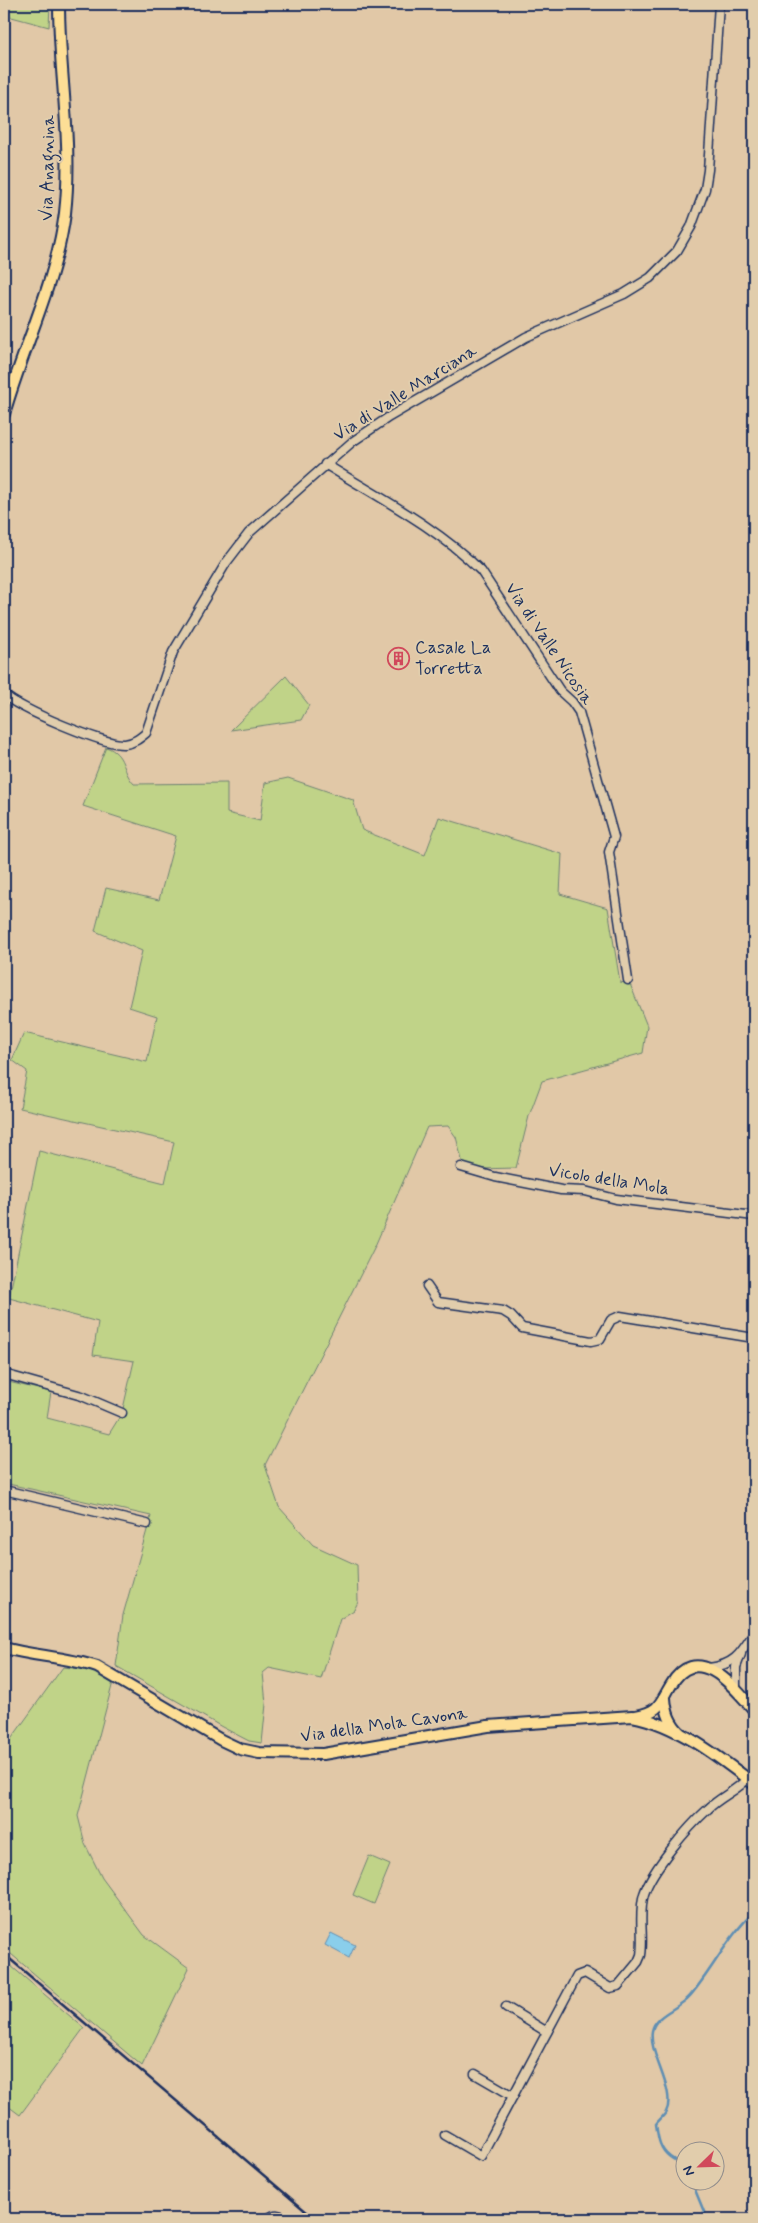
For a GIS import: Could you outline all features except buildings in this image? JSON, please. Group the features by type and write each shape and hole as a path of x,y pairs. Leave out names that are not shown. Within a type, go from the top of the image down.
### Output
{"main road":[{"name":"Via Anagnina","path":"4,414 55,263 65,214 67,149 59,4"},
{"name":"Via della Mola Cavona","path":"4,1648 79,1662 101,1669 220,1740 240,1749 259,1754 323,1754 488,1726 613,1716 635,1717 653,1722 682,1735 752,1780"},
{"path":"635,1717 654,1710 665,1698 670,1686 684,1670 698,1667 709,1668 736,1688 754,1710"},
{"path":"665,1698 668,1716 673,1726 682,1735"}],"street":[{"name":"Via di Valle Marciana","path":"4,694 13,703 28,711 108,741 124,744 137,740 146,733 173,652 226,563 248,533 325,464 352,442 389,417 526,337 624,294 650,278 677,251 691,227 705,189 720,4"},
{"name":"Via di Valle Nicosia","path":"325,464 448,542 481,571 560,691 572,702 579,712 614,837 609,852 628,980"},
{"name":"Vicolo della Mola","path":"461,1167 495,1178 560,1190 754,1216"},
{"path":"427,1286 438,1302 503,1311 511,1316 522,1328 592,1340 600,1339 610,1320 620,1316 754,1338"},
{"path":"4,1374 82,1396 122,1413"},
{"path":"4,1490 147,1524"},
{"path":"709,1668 729,1664 741,1652 754,1633"},
{"path":"736,1688 736,1667 741,1652"},
{"path":"445,2135 481,2156 579,1974 585,1973 614,1988 633,1968 641,1955 644,1896 649,1883 665,1859 709,1807 752,1780"},
{"path":"506,2007 547,2032"},
{"path":"475,2074 513,2096"},
{"path":"268,2219 278,2214 287,2219"}],"green space":[{"path":"4,4 50,4 49,27 4,15"},
{"path":"286,676 309,705 301,720 231,730"},
{"path":"106,747 117,754 134,784 227,783 227,813 260,821 265,783 288,778 353,800 362,830 425,855 439,817 562,854 560,894 608,908 620,982 630,984 647,1026 643,1053 542,1081 529,1116 516,1168 477,1169 463,1164 456,1137 448,1126 427,1127 375,1246 265,1465 279,1507 313,1545 357,1565 358,1602 354,1610 340,1619 321,1679 269,1668 263,1673 266,1704 262,1743 249,1741 222,1727 116,1666 123,1615 151,1516 4,1483 4,1381 51,1392 47,1418 109,1434 122,1413 134,1361 93,1355 98,1322 9,1298 39,1151 165,1183 174,1142 20,1108 27,1071 12,1060 24,1033 147,1062 157,1016 129,1007 142,951 95,931 106,888 159,900 176,836 83,806"},
{"path":"63,1667 92,1670 113,1682 78,1816 85,1844 102,1878 144,1935 189,1968 142,2066 4,1948 4,1749"},
{"path":"369,1856 390,1865 374,1904 353,1895"},
{"path":"4,1960 84,2028 20,2115 4,2103"}],"water":[{"path":"331,1933 355,1945 349,1958 325,1945"}],"waterway":[{"path":"676,2161 666,2154 658,2138 656,2124 666,2112 668,2094 654,2050 652,2031 654,2025 662,2016 690,1996 736,1931 754,1912"},
{"path":"695,2190 707,2219"}],"railway":[{"path":"4,1954 315,2219"}],"place":[{"name":"Casale La Torretta","path":"399,658"}]}
